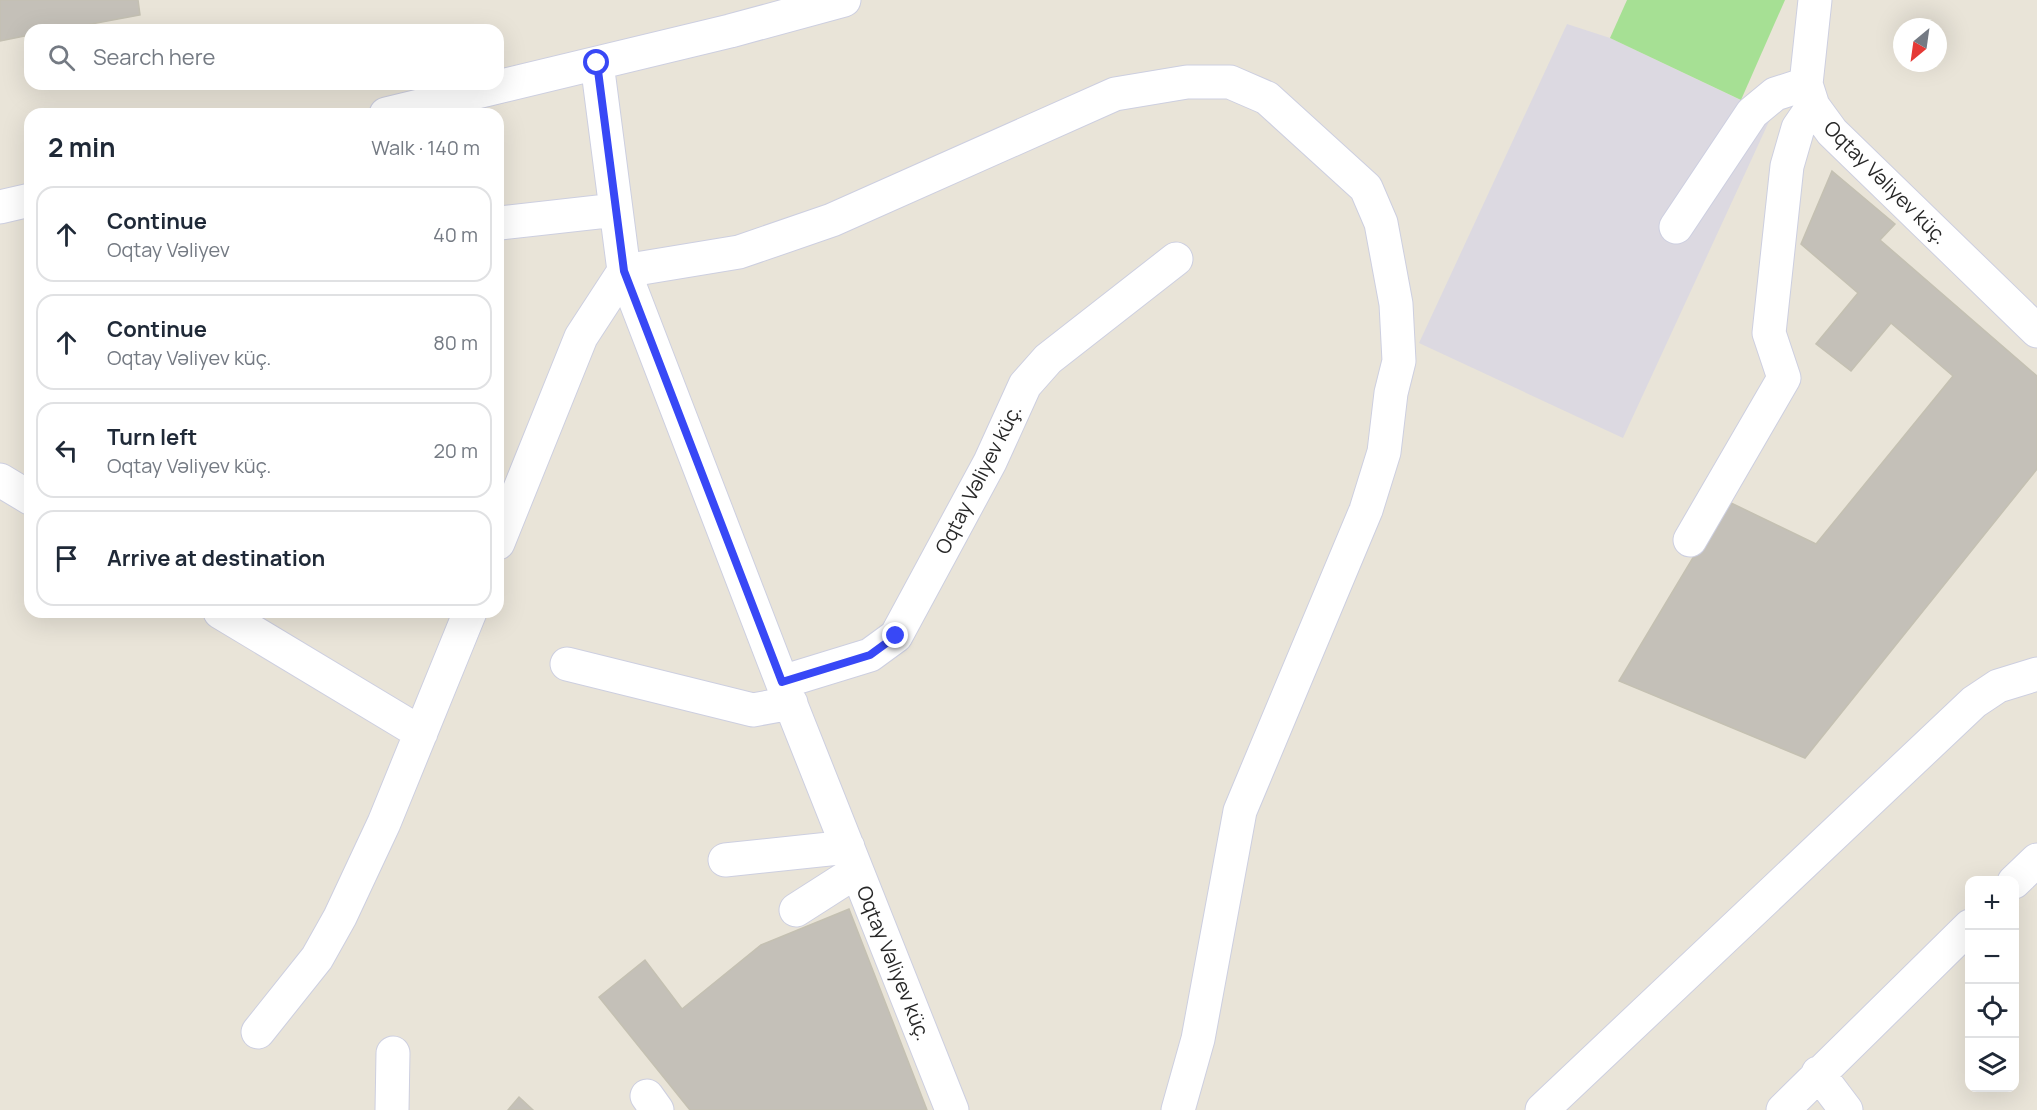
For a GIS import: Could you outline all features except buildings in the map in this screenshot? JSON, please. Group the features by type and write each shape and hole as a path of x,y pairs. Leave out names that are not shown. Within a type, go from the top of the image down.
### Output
{"street":[{"path":"504,85 844,0"},
{"path":"1690,540 1784,378 1770,333 1787,166 1810,95 1815,0"},
{"name":"Oqtay Vəliyev küç.","path":"597,63 624,271 786,692 952,1110"},
{"path":"504,528 581,337 624,271 739,252 832,220 1115,94 1187,82 1230,82 1267,98 1366,188 1381,223 1396,304 1399,360 1391,393 1383,452 1366,510 1240,811 1198,1039 1178,1110"},
{"path":"411,108 485,90"},
{"path":"1676,227 1752,113 1775,94 1810,95"},
{"name":"Oqtay Vəliyev küç.","path":"1810,95 1832,132 2037,331"},
{"path":"0,207 24,201"},
{"path":"504,223 616,210"},
{"name":"Oqtay Vəliyev küç.","path":"786,692 870,655 896,636 990,462 1025,385 1048,359 1176,259"},
{"path":"0,480 24,494"},
{"path":"230,618 421,733"},
{"path":"258,1032 317,958 340,917 384,823 468,618"},
{"path":"567,664 753,710 786,692"},
{"path":"1542,1110 1974,702 1998,686 2037,674"},
{"path":"725,860 853,859"},
{"path":"796,910 853,859"},
{"path":"1782,1110 1966,930"},
{"path":"392,1110 393,1053"},
{"path":"1818,1073 1846,1110"}],"shaded area":[{"path":"1567,24 1610,38 1772,115 1623,438 1419,343"}],"green space":[{"path":"1627,0 1785,0 1741,100 1610,38"}],"route":[{"path":"597,63 624,271 782,682 870,655 896,636"}]}
